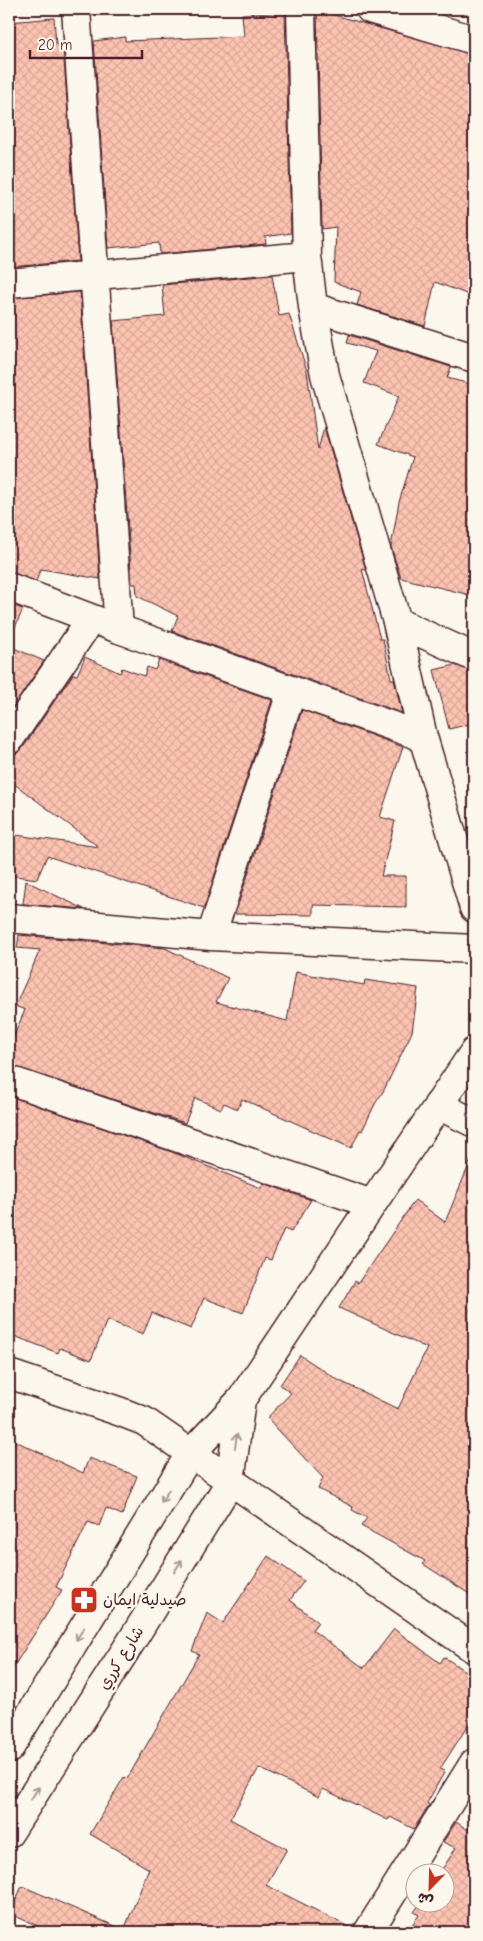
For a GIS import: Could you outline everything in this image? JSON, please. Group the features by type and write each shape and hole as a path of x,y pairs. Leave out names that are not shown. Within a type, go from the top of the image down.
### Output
{"street":[{"path":"76,9 119,629"},
{"path":"302,9 307,256 312,307 325,376 398,622 423,737 474,908"},
{"path":"370,9 474,40"},
{"path":"9,283 307,256"},
{"path":"312,307 474,358"},
{"path":"9,587 119,629 423,737"},
{"path":"9,740 92,619"},
{"path":"398,622 474,657"},
{"path":"212,936 292,690"},
{"path":"9,918 212,936 474,949"},
{"path":"9,1749 190,1454 241,1400 474,1052"},
{"path":"9,1080 372,1204"},
{"path":"438,1104 474,1123"},
{"path":"9,1374 144,1421 474,1650"},
{"path":"230,1482 241,1400"},
{"name":"شارع كرري","path":"9,1833 230,1482"},
{"path":"368,1932 474,1763"}],"building":[{"path":"317,10 474,55 474,297 435,282 425,326 357,305 361,292 334,282 336,227 322,229"},
{"path":"285,12 291,233 265,237 266,244 160,254 159,243 108,248 94,41 125,37 125,41 244,36 242,14"},
{"path":"54,18 56,44 63,44 78,261 9,267 9,22"},
{"path":"272,275 279,316 289,314 307,371 318,450 324,427 366,570 362,569 402,713 172,631 178,616 137,596 136,584 132,584 113,321 165,316 162,285"},
{"path":"80,292 100,579 41,569 36,581 9,572 9,519 16,522 9,458 9,298"},
{"path":"349,335 451,367 447,378 474,385 474,596 401,578 391,547 399,502 413,457 378,444 399,396 364,383 376,351 347,343"},
{"path":"9,604 23,609 9,641"},
{"path":"9,646 44,661 9,713"},
{"path":"85,657 120,673 122,668 144,676 147,667 155,670 159,660 272,700 204,908 47,856 37,879 9,875 9,834 99,847 9,780 9,755 16,754 22,749 73,674 77,675"},
{"path":"455,665 474,672 474,723 449,729 434,670"},
{"path":"302,710 403,747 380,817 395,821 381,876 406,876 406,907 313,905 313,915 235,914"},
{"path":"26,881 84,909 23,904"},
{"path":"19,935 165,948 228,978 216,1002 287,1021 296,972 364,985 365,980 418,988 412,1032 384,1090 351,1148 242,1099 238,1109 224,1103 221,1109 195,1098 185,1123 9,1065 9,1047 25,1010 15,1006 40,950 17,948"},
{"path":"9,1096 172,1152 261,1188 263,1183 311,1200 291,1232 284,1229 271,1260 265,1258 243,1313 204,1298 191,1329 152,1313 143,1334 107,1320 91,1360 60,1348 58,1353 9,1334"},
{"path":"474,1153 474,1597 423,1564 425,1561 361,1526 367,1518 352,1510 353,1507 318,1489 323,1478 267,1418 291,1393 280,1385 300,1355 338,1380 398,1409 427,1348 339,1308 355,1281 358,1283 415,1200 445,1222"},
{"path":"9,1438 83,1473 89,1458 137,1476 122,1515 106,1508 99,1526 88,1522 56,1587 62,1590 9,1674"},
{"path":"268,1556 304,1581 290,1600 318,1622 312,1630 364,1668 394,1629 440,1663 444,1657 474,1677 474,1716 440,1769 445,1771 427,1803 429,1805 414,1829 390,1817 388,1820 323,1789 319,1797 259,1768 230,1819 287,1849 266,1885 353,1929 353,1932 52,1932 10,1914 22,1886 124,1930 149,1869 90,1834 124,1777 127,1779 199,1654 192,1651 207,1613 223,1623"},
{"path":"474,1819 474,1932 407,1932 419,1915 417,1914 456,1914 456,1864 446,1864 456,1848 443,1842 456,1822 468,1830"}],"place":[{"name":"صيدلية ايمان","path":"84,1600"}]}
